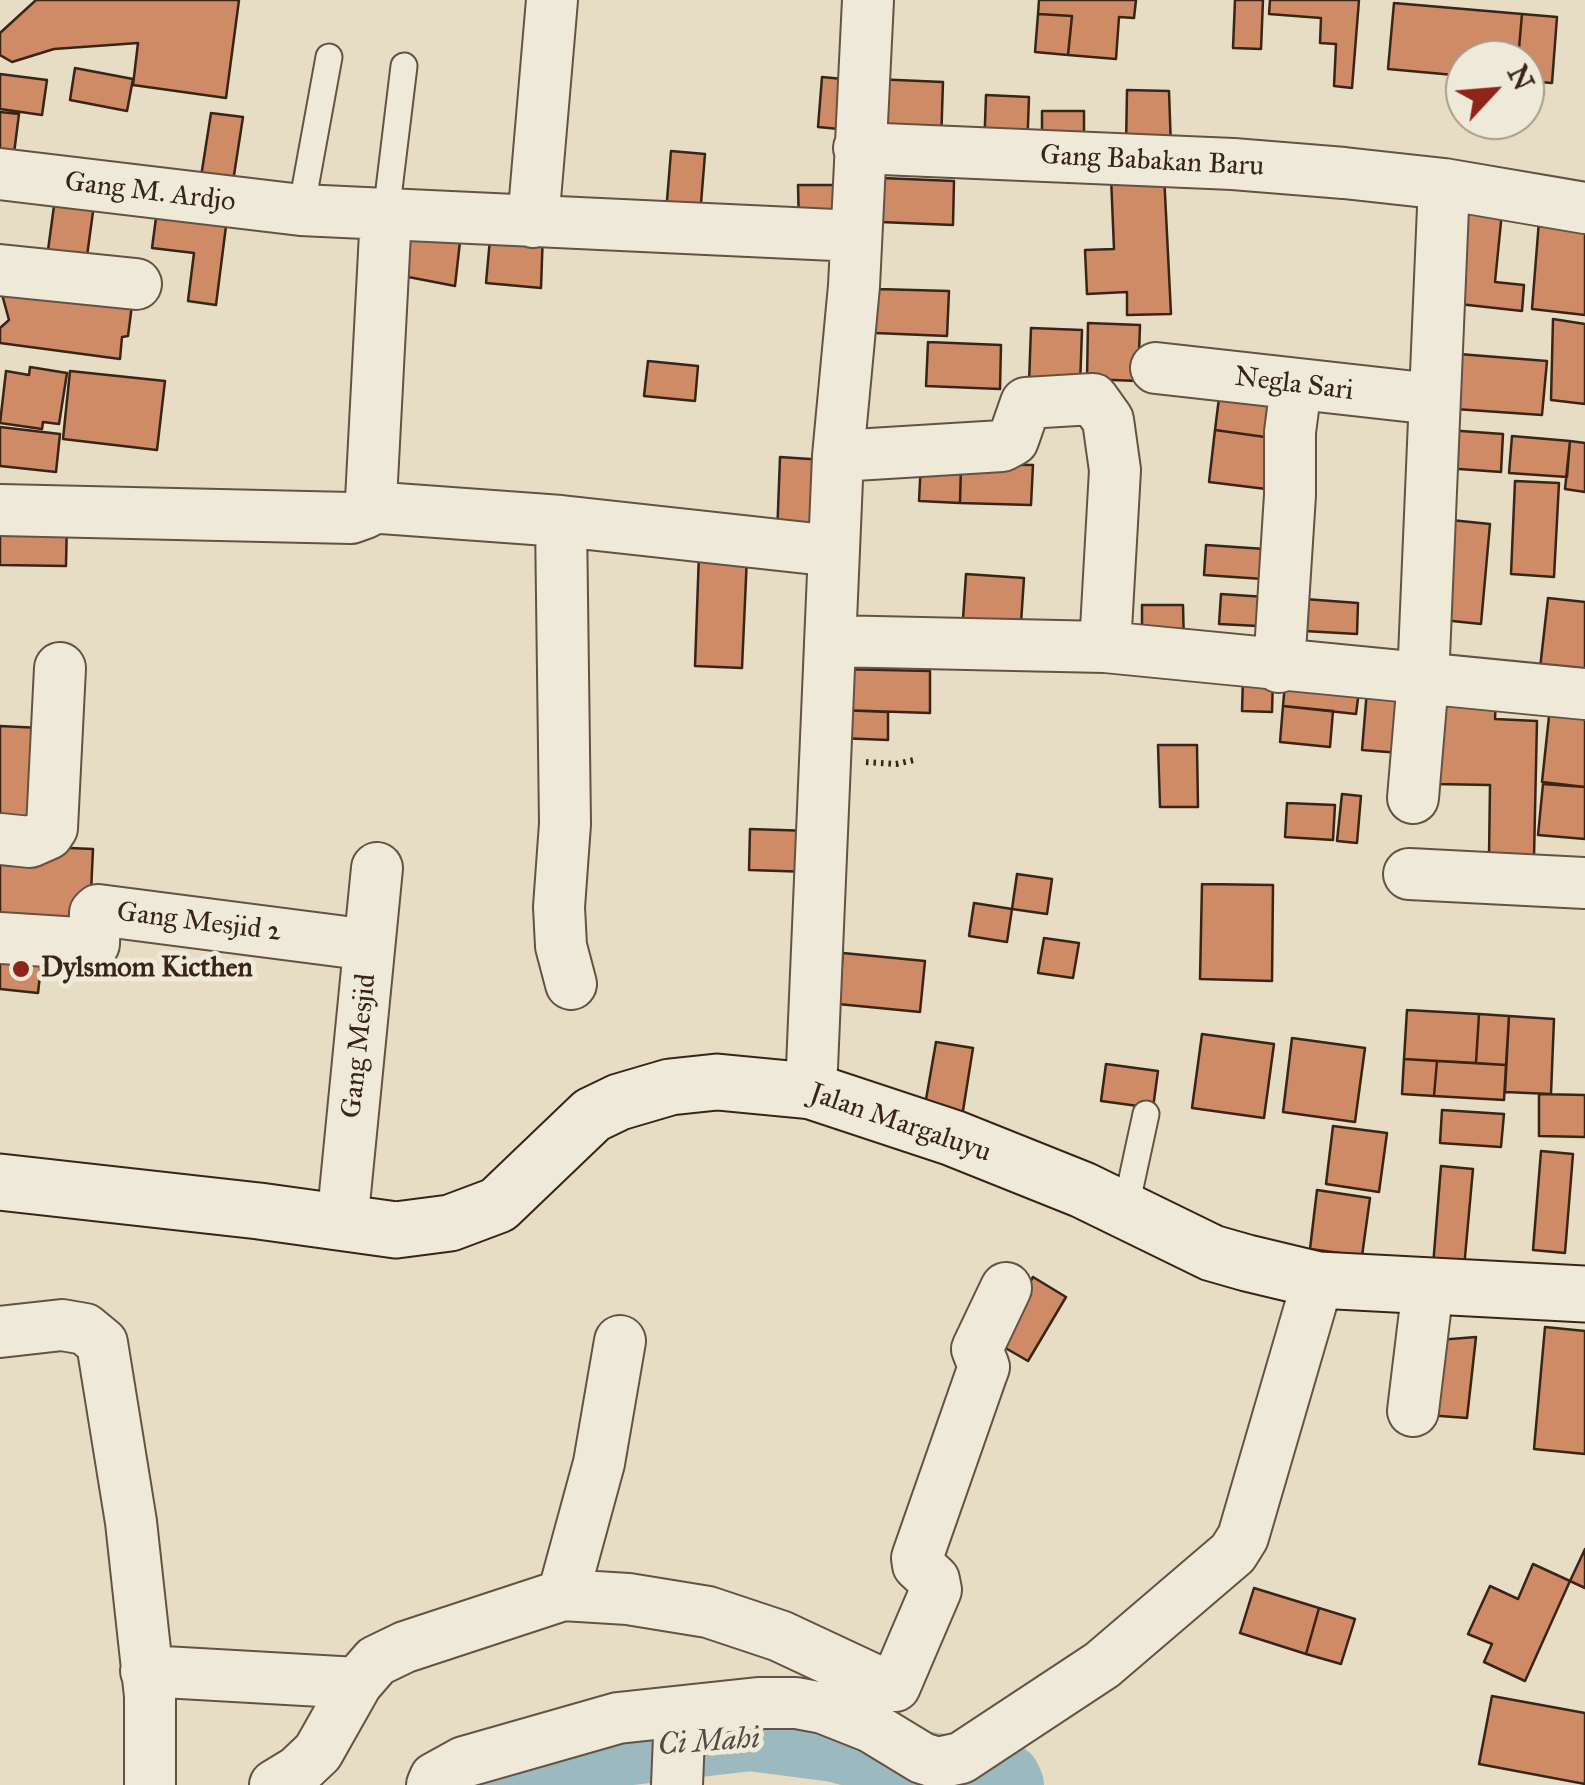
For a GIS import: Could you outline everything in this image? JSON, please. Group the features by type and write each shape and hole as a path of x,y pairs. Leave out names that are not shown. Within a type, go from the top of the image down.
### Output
{"main road":[{"name":"Jalan Margaluyu","path":"0,1182 259,1210 396,1230 450,1223 498,1205 592,1114 670,1087 717,1082 811,1091 952,1138 1083,1190 1212,1253 1318,1280 1585,1294"}],"street":[{"path":"533,222 552,0"},
{"path":"811,1091 838,456 856,236 868,0"},
{"name":"Gang Babakan Baru","path":"859,148 1233,164 1444,184 1585,208"},
{"name":"Gang M. Ardjo","path":"0,174 301,210 856,236"},
{"path":"1413,798 1423,680 1444,184"},
{"path":"0,510 351,518 365,513 371,500 386,214"},
{"path":"0,270 136,284"},
{"name":"Negla Sari","path":"1156,368 1433,400"},
{"path":"1279,667 1290,432 1296,386"},
{"path":"838,456 1002,446 1013,440 1026,403 1093,399 1108,420 1115,470 1105,648"},
{"path":"368,507 561,520 834,551"},
{"path":"561,520 565,824 559,907 560,946 571,984"},
{"path":"830,641 1105,648 1585,694"},
{"path":"0,839 30,842 52,828 60,668"},
{"name":"Gang Mesjid","path":"342,1224 377,868"},
{"path":"1409,874 1585,883"},
{"name":"Gang Mesjid 2","path":"0,938 94,944 98,910 370,945"},
{"path":"275,1785 318,1752 357,1683 376,1661 405,1647 564,1596 628,1599 708,1612 780,1636 872,1679 883,1706 922,1758 938,1764 952,1763 1102,1664 1233,1553 1243,1537 1318,1280"},
{"path":"1413,1411 1428,1287"},
{"path":"883,1706 936,1590 934,1580 917,1558 982,1375 984,1367 976,1350 1006,1288"},
{"path":"0,1332 62,1326 84,1329 102,1343 131,1522 150,1696 150,1785"},
{"path":"564,1596 599,1464 620,1340"},
{"path":"146,1671 357,1683"},
{"path":"432,1785 435,1778 464,1762 618,1718 679,1720 796,1703 823,1708 883,1706"},
{"path":"677,1782 679,1720"}],"lane":[{"path":"301,210 328,57"},
{"path":"386,214 404,66"},
{"path":"1125,1211 1146,1114"}],"building":[{"path":"36,0 239,0 226,98 133,85 138,43 54,49 12,62 0,55 0,33"},
{"path":"1039,0 1136,0 1134,18 1119,17 1116,59 1068,55 1072,16 1038,14"},
{"path":"1235,0 1263,0 1261,49 1233,48"},
{"path":"1270,0 1359,0 1352,88 1334,86 1336,44 1320,43 1321,18 1269,14"},
{"path":"1394,3 1522,14 1520,40 1445,40 1445,74 1388,69"},
{"path":"1038,14 1072,16 1068,55 1035,52"},
{"path":"1522,14 1557,17 1552,83 1545,82 1545,40 1520,40"},
{"path":"75,68 133,79 127,111 70,100"},
{"path":"0,74 47,80 42,115 0,109"},
{"path":"822,77 854,80 850,130 818,127"},
{"path":"874,79 943,82 941,144 872,142"},
{"path":"1127,90 1169,91 1171,148 1126,147"},
{"path":"986,95 1029,97 1027,152 984,151"},
{"path":"1042,111 1084,111 1084,152 1042,152"},
{"path":"0,112 19,114 12,169 0,167"},
{"path":"211,113 243,117 230,201 198,196"},
{"path":"671,151 705,154 700,216 666,213"},
{"path":"1164,174 1171,314 1127,315 1127,292 1087,294 1085,250 1114,249 1111,177"},
{"path":"882,178 954,181 953,225 880,222"},
{"path":"798,185 840,185 840,227 799,227"},
{"path":"56,191 95,197 85,271 46,265"},
{"path":"1461,207 1502,212 1495,282 1524,285 1522,311 1450,303"},
{"path":"1540,208 1585,214 1585,315 1532,309"},
{"path":"405,215 462,224 455,286 398,275"},
{"path":"156,218 226,226 216,305 188,301 194,253 152,248"},
{"path":"491,228 543,231 541,288 486,283"},
{"path":"5,279 133,297 128,336 122,337 120,359 0,343 0,328 9,320 3,298"},
{"path":"877,289 949,291 947,336 875,333"},
{"path":"1553,319 1585,324 1585,404 1551,400"},
{"path":"1088,323 1140,325 1138,381 1087,379"},
{"path":"1031,328 1082,330 1080,386 1029,383"},
{"path":"928,342 1001,345 1000,389 926,386"},
{"path":"1459,354 1547,361 1542,415 1455,409"},
{"path":"648,361 698,366 695,401 644,396"},
{"path":"30,367 67,373 59,424 43,422 42,429 0,423 6,371 29,375"},
{"path":"70,371 165,381 157,450 63,439"},
{"path":"1219,398 1276,405 1272,438 1215,430"},
{"path":"0,427 60,434 56,472 0,466"},
{"path":"1215,430 1272,438 1266,489 1209,482"},
{"path":"1447,430 1503,434 1501,472 1445,468"},
{"path":"1512,436 1570,441 1567,477 1509,473"},
{"path":"1570,441 1585,443 1585,492 1565,489"},
{"path":"780,457 825,460 822,539 777,537"},
{"path":"921,462 961,464 960,503 919,501"},
{"path":"961,464 1033,465 1031,505 960,503"},
{"path":"1515,481 1559,483 1554,577 1511,574"},
{"path":"0,517 67,519 66,566 0,565"},
{"path":"1441,519 1490,524 1481,624 1433,619"},
{"path":"1206,545 1265,549 1263,579 1204,575"},
{"path":"699,553 747,556 742,668 695,666"},
{"path":"966,574 1024,578 1020,638 962,634"},
{"path":"1221,594 1280,598 1278,627 1219,624"},
{"path":"1548,598 1585,602 1585,682 1539,677"},
{"path":"1305,599 1358,603 1357,634 1304,631"},
{"path":"1142,605 1183,605 1184,646 1142,646"},
{"path":"840,669 930,671 930,713 839,710"},
{"path":"1243,678 1273,678 1272,712 1242,711"},
{"path":"1285,683 1359,691 1356,714 1283,706"},
{"path":"1367,690 1417,694 1413,754 1362,750"},
{"path":"1436,694 1496,696 1495,719 1537,721 1534,857 1489,856 1490,785 1434,784"},
{"path":"1283,706 1333,711 1330,747 1280,742"},
{"path":"1550,707 1585,710 1585,787 1542,782"},
{"path":"839,710 888,712 888,740 839,738"},
{"path":"0,726 41,728 35,830 0,828"},
{"path":"1158,745 1197,745 1198,807 1160,807"},
{"path":"1543,784 1585,787 1585,839 1538,835"},
{"path":"1342,794 1361,796 1357,843 1337,841"},
{"path":"1287,803 1335,805 1333,840 1285,837"},
{"path":"750,829 811,831 810,872 749,870"},
{"path":"0,845 93,849 89,937 0,934"},
{"path":"1017,874 1052,879 1047,914 1012,909"},
{"path":"1202,884 1273,885 1272,981 1200,979"},
{"path":"974,903 1012,909 1007,942 969,936"},
{"path":"1044,938 1079,943 1073,978 1038,973"},
{"name":"Dylsmom Kicthen","path":"0,945 43,949 38,993 0,989"},
{"path":"843,953 925,961 920,1012 838,1004"},
{"path":"1407,1010 1479,1014 1476,1063 1404,1059"},
{"path":"1479,1014 1509,1016 1506,1065 1476,1063"},
{"path":"1509,1016 1554,1019 1551,1094 1505,1092"},
{"path":"1202,1034 1274,1044 1264,1118 1192,1108"},
{"path":"1292,1038 1365,1048 1355,1122 1283,1112"},
{"path":"936,1042 973,1048 962,1117 924,1111"},
{"path":"1404,1059 1437,1061 1434,1096 1402,1094"},
{"path":"1437,1061 1506,1065 1504,1100 1434,1096"},
{"path":"1106,1064 1158,1071 1153,1108 1101,1101"},
{"path":"1539,1094 1585,1095 1585,1137 1539,1136"},
{"path":"1442,1110 1504,1114 1501,1147 1440,1143"},
{"path":"1333,1126 1387,1133 1379,1192 1326,1184"},
{"path":"1541,1151 1573,1154 1565,1253 1533,1250"},
{"path":"1441,1166 1473,1169 1464,1268 1433,1266"},
{"path":"1317,1190 1370,1198 1362,1256 1310,1249"},
{"path":"1033,1277 1066,1297 1028,1361 995,1342"},
{"path":"1545,1327 1585,1331 1585,1454 1534,1449"},
{"path":"1476,1337 1467,1418 1427,1415 1438,1340"},
{"path":"1585,1549 1585,1588 1570,1581"},
{"path":"1533,1564 1570,1581 1525,1681 1484,1662 1492,1644 1468,1634 1490,1586 1518,1599"},
{"path":"1254,1588 1319,1608 1306,1654 1240,1633"},
{"path":"1319,1608 1355,1619 1341,1664 1306,1654"},
{"path":"1492,1696 1585,1713 1585,1784 1479,1764"}],"waterway":[{"name":"Ci Mahi","path":"483,1779 580,1755 750,1735 835,1746 897,1763 1005,1779 1008,1785"}],"place":[{"name":"Dylsmom Kicthen","path":"21,969"}]}
